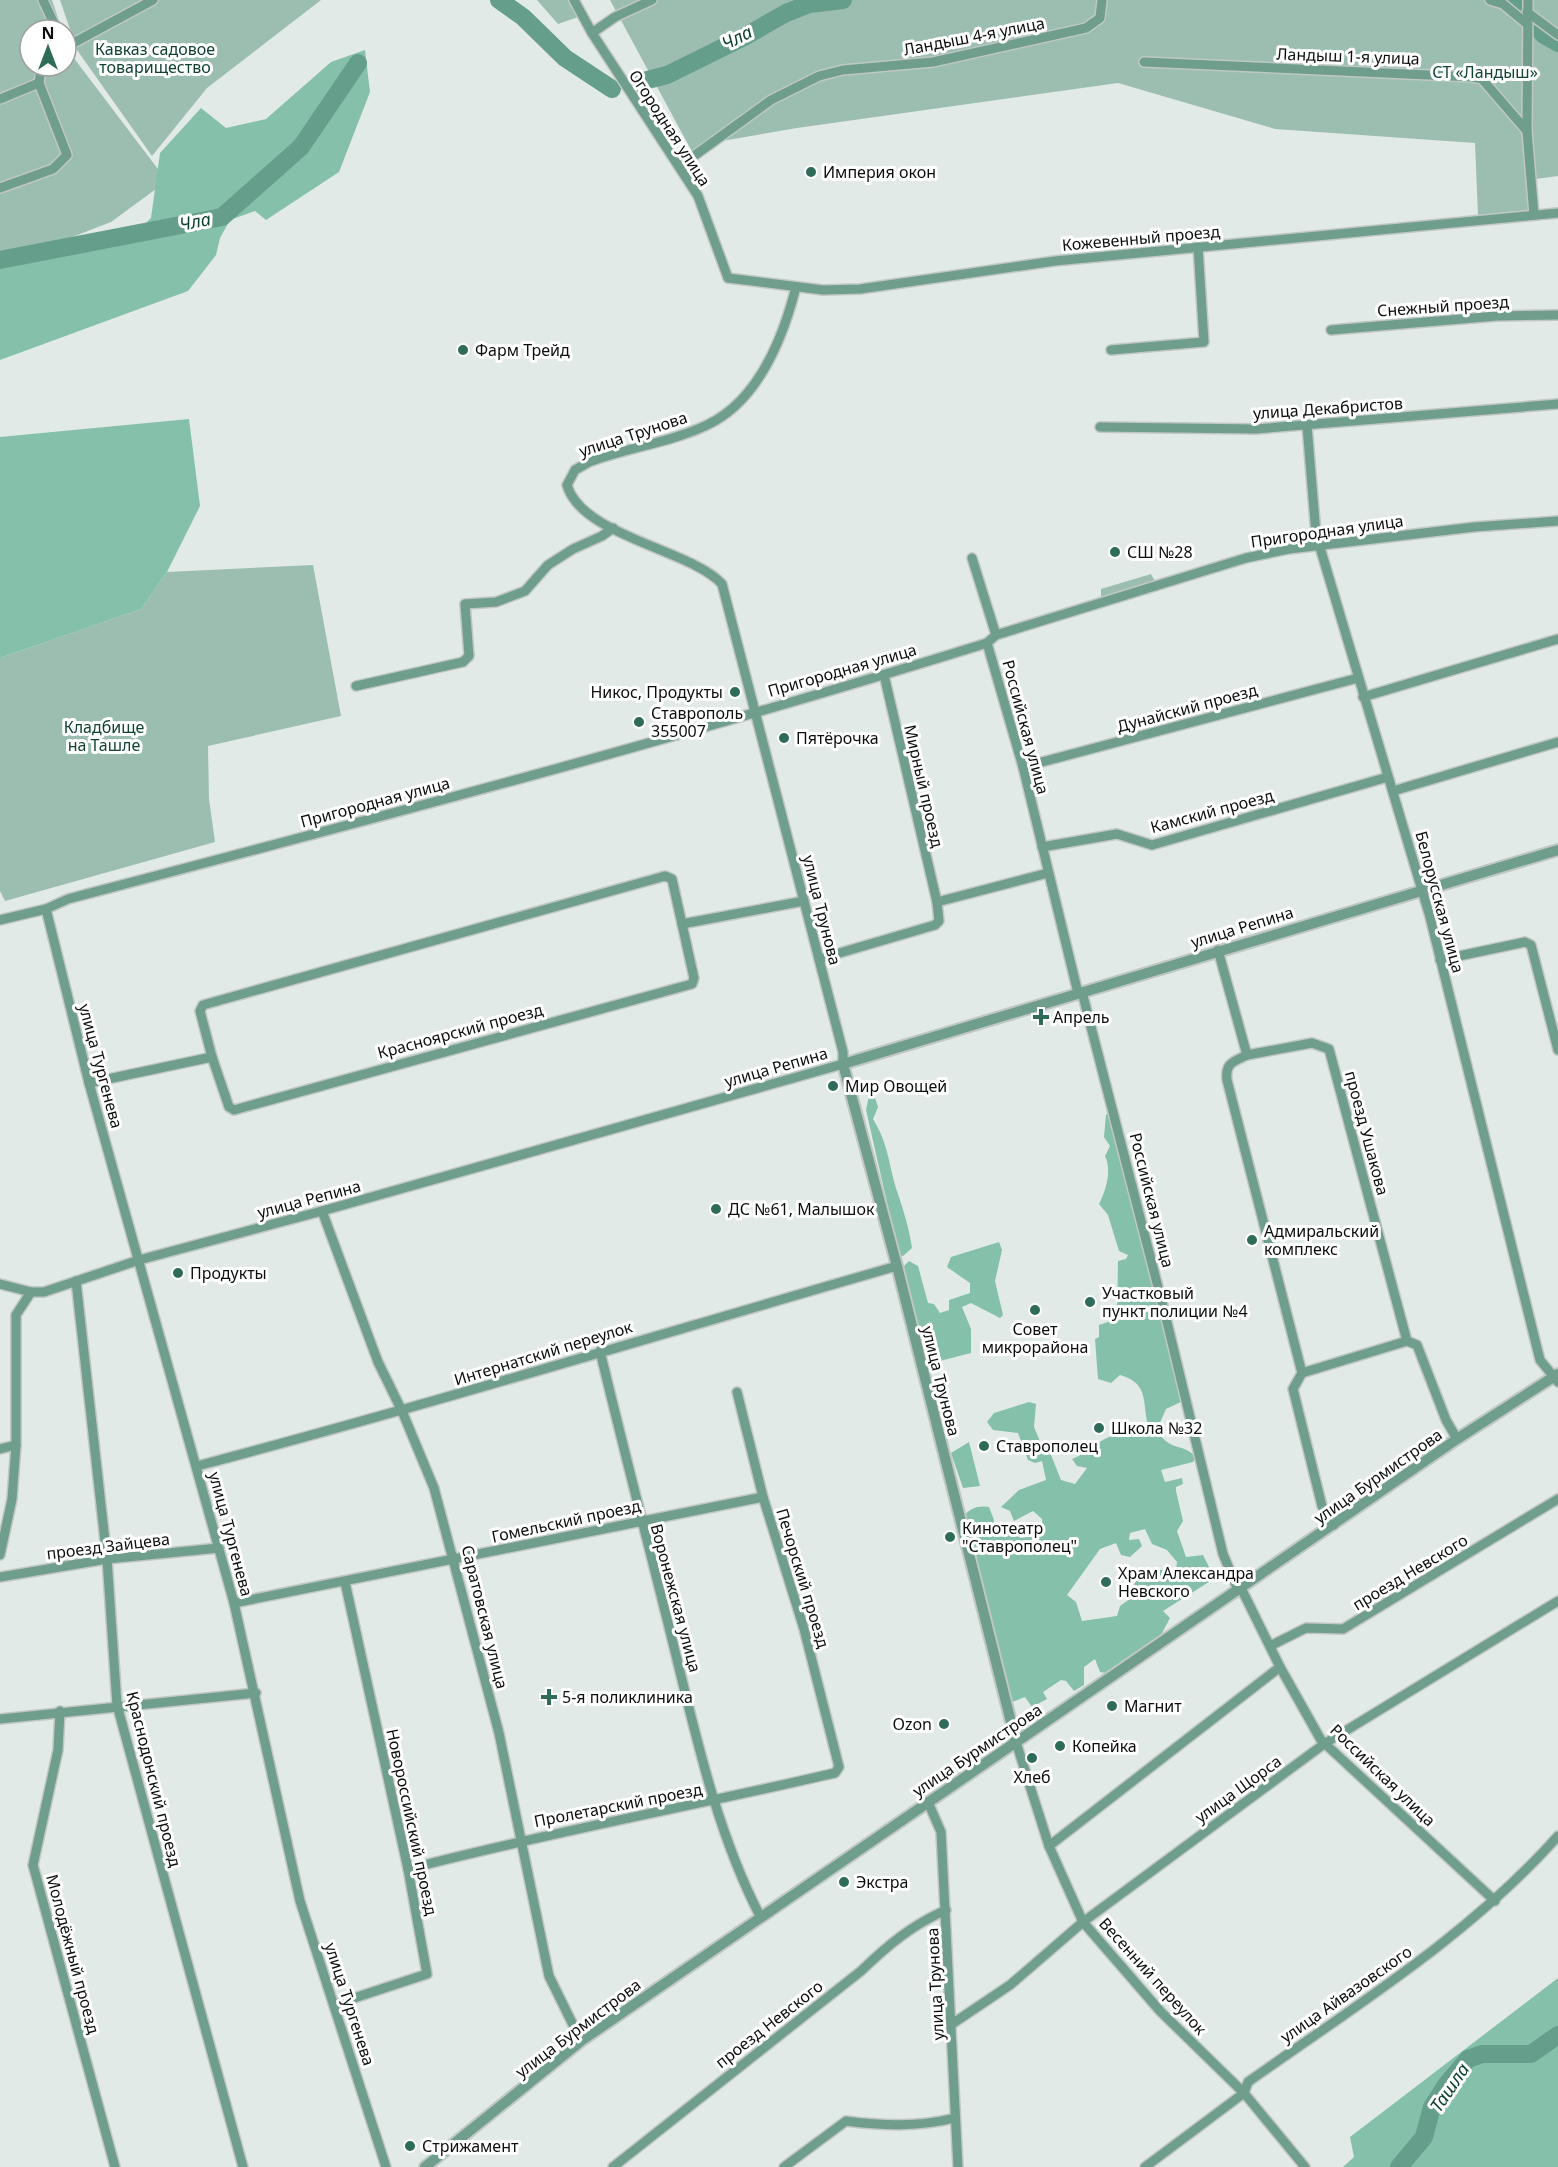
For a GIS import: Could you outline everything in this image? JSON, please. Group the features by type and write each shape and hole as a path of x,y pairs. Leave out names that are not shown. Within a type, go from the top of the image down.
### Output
{"street":[{"path":"43,0 51,18"},
{"path":"78,38 133,4 153,0"},
{"name":"Огородная улица","path":"574,0 592,33 680,166 710,224 728,278"},
{"path":"592,33 615,17 652,0"},
{"name":"Ландыш 4-я улица","path":"680,166 771,100 819,76 843,70 933,62 1086,28 1100,18 1102,0"},
{"path":"1490,0 1503,4 1558,35"},
{"path":"1528,0 1527,131 1534,215"},
{"name":"Ландыш 1-я улица","path":"1144,62 1472,77 1482,79 1527,131"},
{"path":"0,188 54,169 67,155 39,83 40,78"},
{"path":"0,99 39,83"},
{"name":"Кожевенный проезд","path":"728,278 796,287 860,290 1055,261 1558,213"},
{"path":"1111,350 1204,342 1198,248"},
{"name":"улица Трунова","path":"796,287 788,318 774,350 753,384 727,412 708,425 620,451 575,470 569,479 569,492 589,513 613,528 640,543 707,571 722,584 843,1052 843,1064 897,1266 1016,1742"},
{"name":"Снежный проезд","path":"1331,330 1497,316 1558,315"},
{"name":"улица Декабристов","path":"1100,427 1256,429 1558,404"},
{"name":"Белорусская улица","path":"1306,426 1316,534 1423,889 1540,1360 1557,1377"},
{"name":"Пригородная улица","path":"0,920 46,909 68,899 585,762 756,710 884,675 987,643 996,635 1246,558 1319,544 1474,527 1558,521"},
{"path":"356,686 463,662 469,656 465,604 496,602 525,591 548,565 613,528"},
{"path":"972,558 996,635"},
{"path":"1364,697 1558,639"},
{"name":"Российская улица","path":"987,643 1023,767 1048,873 1167,1322 1223,1554 1280,1667 1324,1744 1495,1901"},
{"name":"Мирный проезд","path":"884,675 937,902"},
{"name":"Дунайский проезд","path":"1023,767 1358,678"},
{"path":"1393,791 1558,742"},
{"name":"Камский проезд","path":"1042,847 1117,834 1152,845 1388,777"},
{"name":"улица Репина","path":"0,1284 31,1292 44,1292 139,1260 322,1211 843,1064 1558,850"},
{"path":"819,959 935,925 939,916 937,902 1048,873"},
{"name":"Красноярский проезд","path":"665,876 672,879 682,924 694,978 692,984 234,1110 229,1107 212,1057 200,1011 203,1005 665,876"},
{"path":"682,924 804,901"},
{"name":"улица Тургенева","path":"46,909 89,1083 234,1603 256,1693 278,1809 300,1901 336,2004 386,2167"},
{"path":"1440,960 1525,942 1531,945 1558,1050"},
{"path":"1218,950 1247,1055 1229,1064 1226,1070 1227,1080 1302,1373"},
{"name":"проезд Ушакова","path":"1247,1055 1312,1043 1329,1049 1407,1341 1417,1345 1446,1420 1457,1440"},
{"path":"89,1083 212,1057"},
{"name":"Саратовская улица","path":"322,1211 378,1362 402,1411 434,1488 455,1560 499,1733 549,1976 581,2041"},
{"name":"Интернатский переулок","path":"197,1466 402,1411 600,1351 897,1266"},
{"name":"Краснодонский проезд","path":"76,1281 107,1559 117,1705 243,2167"},
{"path":"0,1555 12,1499 16,1444 16,1315 31,1292"},
{"path":"1334,1525 1322,1506 1293,1389 1302,1373 1407,1341"},
{"name":"Воронежская улица","path":"600,1351 641,1520 716,1801 741,1880 760,1916"},
{"name":"улица Бурмистрова","path":"425,2167 581,2041 760,1916 1457,1440 1557,1377"},
{"name":"Печорский проезд","path":"737,1392 763,1497 804,1629 839,1767 835,1773"},
{"path":"0,1449 16,1444"},
{"name":"Гомельский проезд","path":"234,1603 763,1497"},
{"name":"проезд Невского","path":"1270,1646 1306,1628 1343,1629 1558,1499"},
{"name":"проезд Зайцева","path":"0,1577 107,1559 219,1548"},
{"name":"Новороссийский проезд","path":"336,2004 427,1974 408,1869 345,1582"},
{"name":"улица Щорса","path":"952,2024 1010,1984 1083,1922 1324,1744 1558,1601"},
{"path":"1049,1846 1280,1667"},
{"path":"0,1719 117,1705 256,1693"},
{"name":"Молодёжный проезд","path":"60,1711 58,1750 33,1865 115,2167"},
{"name":"Весенний переулок","path":"1016,1742 1049,1846 1083,1922 1160,2011 1244,2092 1305,2167"},
{"name":"Пролетарский проезд","path":"408,1869 520,1840 716,1801 835,1773"},
{"name":"улица Трунова","path":"928,1802 941,1832 958,2167"},
{"name":"улица Айвазовского","path":"1145,2167 1244,2092 1248,2082 1422,1958 1495,1901 1558,1836"},
{"name":"проезд Невского","path":"613,2167 861,1971 894,1940 919,1922 946,1910"},
{"path":"783,2167 846,2121 890,2127 931,2124 955,2118"}],"green space":[{"path":"0,0 52,0 58,18 18,18 18,78 78,78 78,64 167,181 111,222 0,265"},
{"name":"Кавказ садовое товарищество","path":"60,0 321,0 207,88 152,156 78,51 78,18 66,18"},
{"path":"537,0 568,0 578,17 558,24"},
{"name":"СТ «Ландыш»","path":"610,0 1558,0 1558,176 1528,180 1532,210 1478,215 1475,143 1275,129 1118,83 797,128 722,141 696,159"},
{"path":"365,50 370,92 339,172 266,220 255,211 230,220 220,238 216,255 188,291 0,360 0,254 126,228 137,232 151,218 160,153 201,108 226,128 266,119 331,62"},
{"path":"189,419 200,506 167,572 141,609 0,658 0,437"},
{"name":"Кладбище на Ташле","path":"313,565 341,716 208,746 209,799 215,842 5,901 0,891 0,658 141,609 167,572"},
{"path":"1151,574 1155,581 1101,598 1101,589"},
{"path":"874,1095 878,1107 873,1119 886,1147 911,1241 912,1248 903,1256 899,1255 866,1110 869,1096"},
{"path":"1106,1114 1111,1116 1183,1401 1166,1409 1159,1425 1147,1422 1142,1392 1135,1382 1120,1375 1111,1383 1098,1379 1095,1339 1099,1337 1099,1325 1114,1320 1117,1315 1118,1261 1126,1259 1128,1255 1119,1251 1108,1215 1099,1204 1106,1187 1108,1174 1105,1156 1110,1146 1104,1137"},
{"path":"999,1242 1002,1250 995,1281 1003,1315 1000,1318 971,1303 962,1307 971,1329 971,1353 932,1363 926,1357 902,1268 909,1261 918,1266 928,1303 934,1304 940,1313 949,1310 949,1300 970,1293 970,1283 947,1267 951,1257"},
{"path":"1029,1402 1036,1404 1034,1427 1042,1446 1049,1450 1061,1480 1075,1484 1087,1468 1077,1466 1072,1459 1110,1436 1157,1431 1167,1442 1191,1452 1196,1457 1193,1462 1161,1470 1165,1482 1182,1478 1183,1484 1176,1487 1183,1521 1177,1531 1186,1557 1203,1555 1213,1575 1212,1580 1163,1611 1170,1618 1160,1637 1105,1673 1100,1672 1095,1659 1084,1667 1084,1685 1074,1691 1066,1681 1061,1680 1043,1692 1047,1699 1032,1707 1025,1697 1012,1702 964,1516 975,1508 989,1507 994,1520 992,1533 995,1536 1001,1537 1013,1529 1019,1532 1020,1538 1037,1536 1043,1529 1042,1519 1033,1511 1014,1521 1010,1511 1001,1507 1019,1490 1046,1480 1042,1461 1035,1463 1028,1460 1018,1433 993,1430 987,1422 994,1413","holes":["1145,1529 1152,1544 1167,1550 1177,1562 1176,1570 1152,1571 1140,1577 1131,1598 1120,1606 1117,1616 1082,1621 1076,1602 1067,1595 1100,1549 1116,1543 1121,1555 1130,1557 1142,1546 1139,1539 1129,1540 1130,1533"]},
{"path":"969,1442 980,1486 963,1488 951,1453"},
{"path":"1558,1978 1558,2167 1343,2167 1354,2157 1350,2137"}],"waterway":[{"name":"Чла","path":"499,0 523,17 565,58 612,89"},
{"name":"Чла","path":"632,84 667,75 744,37 786,13 809,4 843,0"},
{"name":"Чла","path":"1516,0 1523,9"},
{"name":"Чла","path":"1533,23 1544,35 1558,43"},
{"name":"Чла","path":"0,260 222,217 301,147 358,63"},
{"name":"Ташла","path":"1399,2167 1424,2137 1432,2107 1446,2085 1468,2059 1482,2054 1531,2054 1558,2035"}],"place":[{"name":"Империя окон","path":"811,172"},
{"name":"Фарм Трейд","path":"463,350"},
{"name":"СШ №28","path":"1115,552"},
{"name":"Никос, Продукты","path":"735,692"},
{"name":"Ставрополь 355007","path":"639,722"},
{"name":"Пятёрочка","path":"784,738"},
{"name":"Апрель","path":"1041,1017"},
{"name":"Мир Овощей","path":"833,1086"},
{"name":"ДС №61, Малышок","path":"716,1209"},
{"name":"Адмиральский комплекс","path":"1252,1240"},
{"name":"Продукты","path":"178,1273"},
{"name":"Участковый пункт полиции №4","path":"1090,1302"},
{"name":"Совет микрорайона","path":"1035,1310"},
{"name":"Школа №32","path":"1099,1428"},
{"name":"Ставрополец","path":"984,1446"},
{"name":"Кинотеатр \"Ставрополец\"","path":"950,1537"},
{"name":"Храм Александра Невского","path":"1106,1582"},
{"name":"5-я поликлиника","path":"549,1697"},
{"name":"Магнит","path":"1112,1706"},
{"name":"Ozon","path":"944,1724"},
{"name":"Копейка","path":"1060,1746"},
{"name":"Хлеб","path":"1032,1758"},
{"name":"Экстра","path":"844,1882"},
{"name":"Стрижамент","path":"410,2146"}]}
